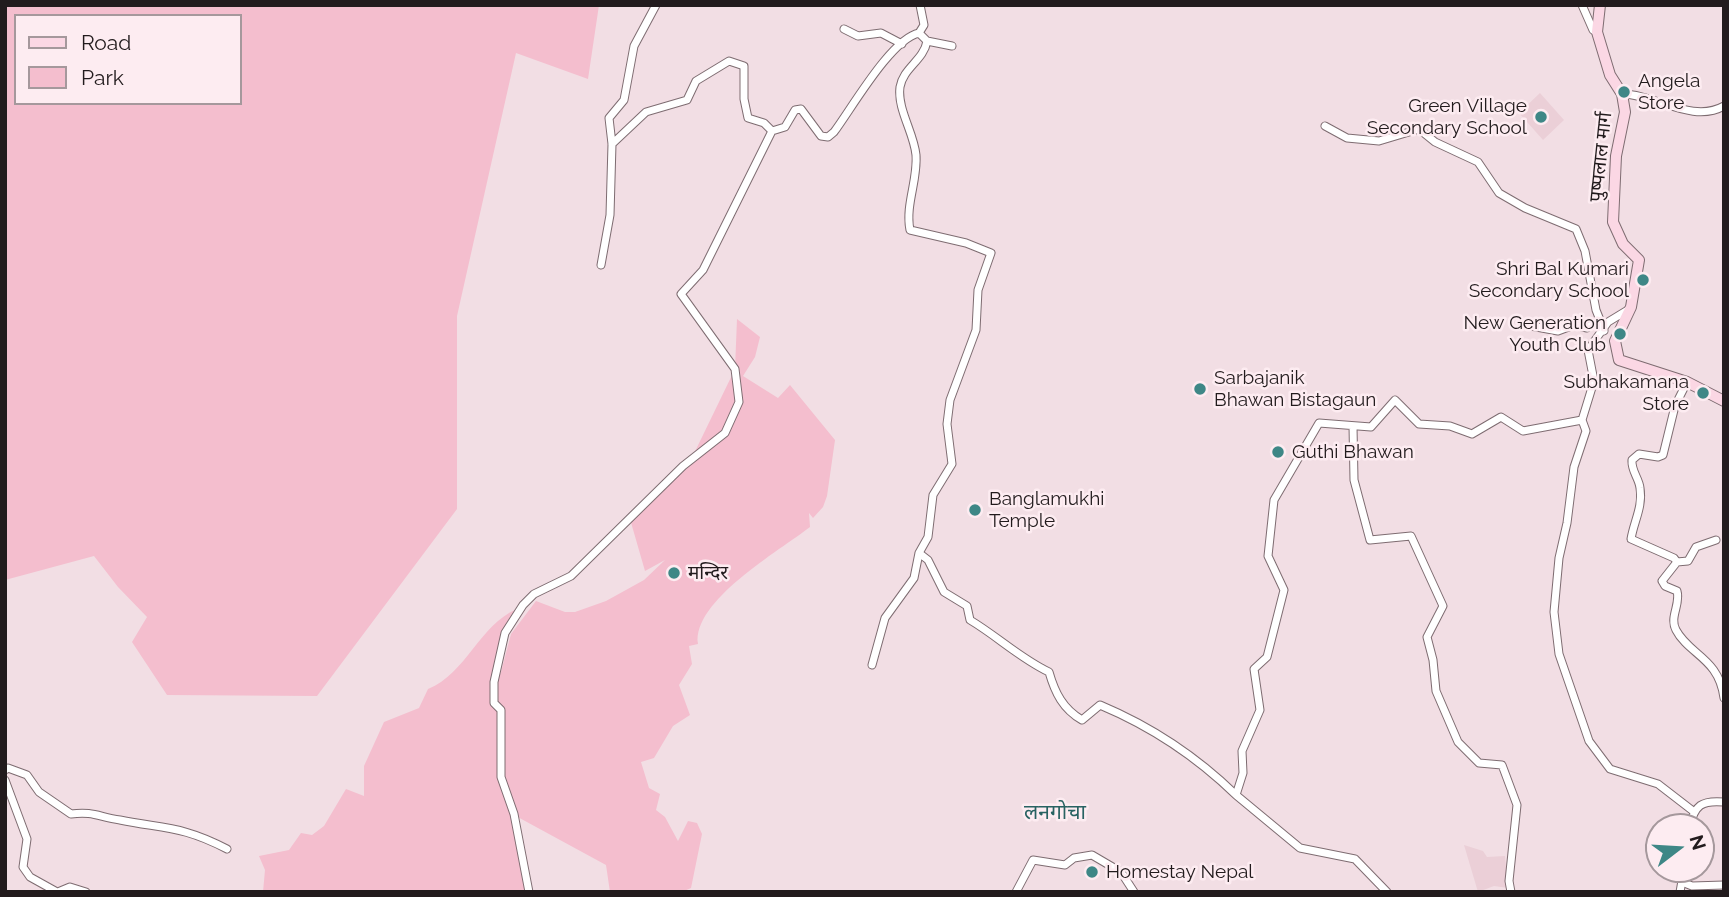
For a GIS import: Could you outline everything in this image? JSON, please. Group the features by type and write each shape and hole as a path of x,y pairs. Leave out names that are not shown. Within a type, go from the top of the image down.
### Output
{"street":[{"path":"601,265 610,215 610,118 624,100 634,46 656,5"},
{"path":"529,892 514,814 501,777 500,710 494,703 494,682 505,633 523,605 534,594 571,576 683,466 725,433 739,402 735,369 681,294 703,270 772,131 785,127 795,110 801,109 821,136 828,136 889,55 912,34 919,33 924,25 920,5"},
{"path":"1582,5 1593,30 1597,32"},
{"name":"पुष्पलाल मार्ग","path":"1600,5 1597,32 1610,75 1622,94 1625,112 1616,156 1613,222 1623,244 1639,260 1631,307 1615,341 1619,360 1687,382 1724,401"},
{"path":"844,29 858,36 881,33 902,44"},
{"path":"919,33 927,41 952,46"},
{"path":"872,665 885,618 914,578 919,554 928,537 933,495 953,464 947,424 950,400 976,330 978,290 991,253 966,243 910,230 908,220 916,158 900,88 905,75 925,51 927,41"},
{"path":"612,144 646,113 687,100 696,81 729,61 744,66 744,99 748,118 764,123 772,131"},
{"path":"1622,94 1634,94 1666,106 1711,113 1724,106"},
{"path":"1325,126 1347,138 1379,141 1419,129 1435,142 1478,162 1499,193 1525,208 1576,229 1585,251 1596,310 1604,331"},
{"path":"1631,307 1608,322 1588,350 1594,382 1582,420 1586,431 1574,467 1567,523 1559,558 1554,612 1559,654 1589,741 1610,769 1658,784 1693,811 1704,802 1724,802"},
{"path":"1531,326 1558,331 1574,324 1587,328 1596,323 1604,331"},
{"path":"1687,382 1675,406 1663,455 1634,456 1632,465 1640,485 1641,509 1631,539 1674,558 1677,562 1688,562 1696,547 1716,540"},
{"path":"1236,794 1243,773 1242,751 1260,710 1254,669 1268,657 1284,590 1268,556 1273,500 1319,422 1371,427 1395,400 1419,424 1450,426 1472,435 1501,417 1523,431 1582,420"},
{"path":"1353,426 1354,480 1370,540 1411,536 1443,606 1427,637 1433,660 1436,691 1458,742 1479,762 1502,765 1517,806 1509,881 1511,892"},
{"path":"919,554 928,561 944,592 967,606 970,620 1003,640 1029,663 1049,672 1054,691 1076,716 1083,720 1100,705 1124,715 1206,765 1300,848 1355,859 1387,892"},
{"path":"1677,562 1662,581 1665,586 1677,591 1679,598 1674,618 1676,631 1713,668 1724,698"},
{"path":"5,770 8,768 27,775 39,792 71,814 91,811 118,820 177,827 227,849"},
{"path":"5,780 27,839 23,867 30,877 58,892 70,887 86,892"},
{"path":"1016,892 1032,860 1065,865 1082,855 1092,855 1121,872 1135,892"},
{"path":"1684,883 1692,886 1724,884"}],"shaded area":[{"name":"Green Village Secondary School","path":"1540,93 1564,120 1543,140 1519,113"},
{"path":"1464,845 1483,851 1487,857 1505,856 1508,888 1494,886 1478,892"}],"green space":[{"path":"5,5 599,5 588,79 516,53 457,316 457,509 317,696 167,695 132,642 147,617 118,587 94,556 5,580"},
{"path":"737,319 760,337 755,357 743,376 778,398 790,385 835,440 823,507 813,518 809,513 810,527 740,578 709,611 700,628 698,644 689,646 692,664 679,685 690,715 673,726 654,758 641,762 649,788 660,794 656,810 665,817 678,841 688,821 697,823 702,834 691,888 682,892 610,892 606,865 514,815 527,892 263,892 265,870 259,856 289,850 301,833 312,835 324,826 346,789 364,796 364,766 384,722 419,708 428,689 453,672 482,637 504,616 517,609 504,632 494,685 501,672 511,634 536,601 565,612 575,612 606,601 644,580 665,560 645,571 630,519 687,468 735,369"}],"place":[{"name":"Angela Store","path":"1624,92"},
{"name":"Green Village Secondary School","path":"1541,117"},
{"name":"Shri Bal Kumari Secondary School","path":"1643,280"},
{"name":"New Generation Youth Club","path":"1620,334"},
{"name":"Sarbajanik Bhawan Bistagaun","path":"1200,389"},
{"name":"Subhakamana Store","path":"1703,393"},
{"name":"Guthi Bhawan","path":"1278,452"},
{"name":"Banglamukhi Temple","path":"975,510"},
{"name":"मन्दिर","path":"674,573"},
{"name":"Homestay Nepal","path":"1092,872"}],"district":[{"name":"लनगोचा","path":"1055,813"}]}
